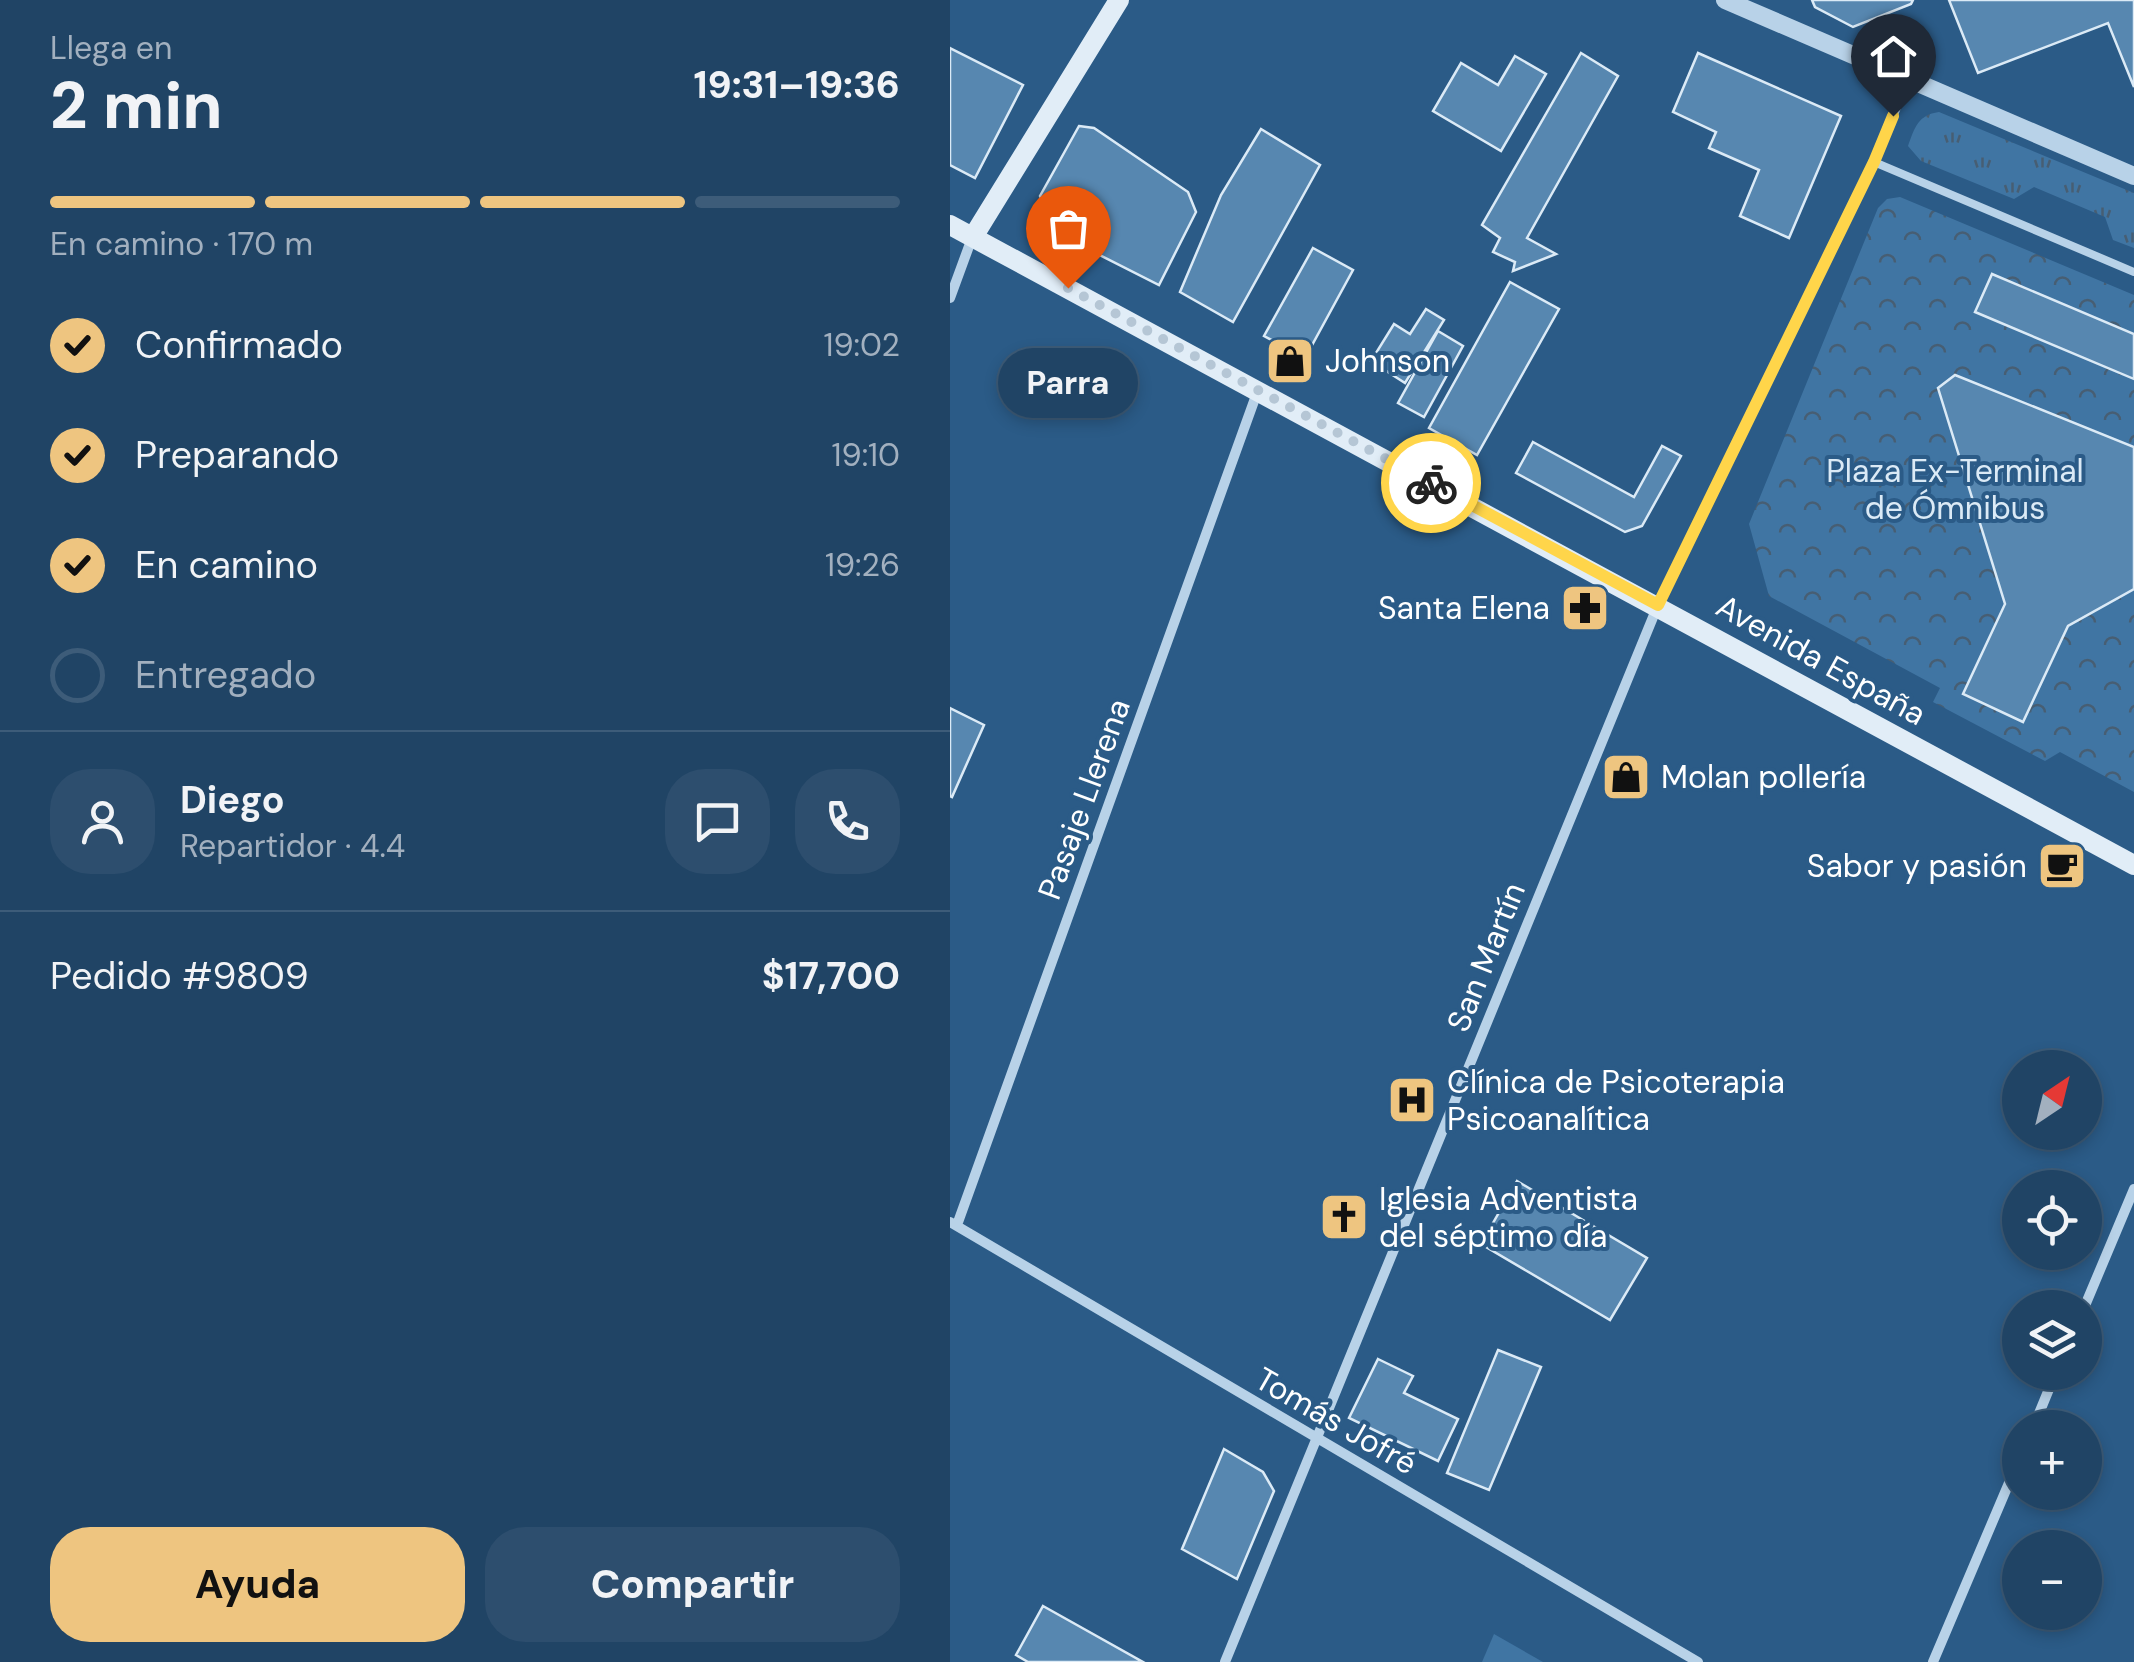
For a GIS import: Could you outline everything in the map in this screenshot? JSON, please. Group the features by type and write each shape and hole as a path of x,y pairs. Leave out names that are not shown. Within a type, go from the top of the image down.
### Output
{"main road":[{"path":"973,237 1118,0"},
{"name":"Avenida España","path":"950,225 2134,865"}],"street":[{"path":"1724,0 2134,176"},
{"name":"San Martín","path":"1225,1662 1658,605 1874,162 1907,80"},
{"path":"950,298 973,237"},
{"name":"Pasaje Llerena","path":"953,1224 1258,390"},
{"path":"2092,1290 2134,1188"},
{"name":"Tomás Jofré","path":"953,1224 1698,1662"},
{"path":"1933,1662 2002,1500"}],"lane":[{"path":"1874,162 2134,272"}],"green space":[{"path":"1939,112 2134,193 2134,248 2113,240 2105,217 2034,187 2014,199 1921,161 1908,146 1910,139 1922,119"},
{"name":"Plaza Ex-Terminal de Ómnibus","path":"1900,197 2134,295 2134,792 2060,752 2045,761 1933,702 1940,688 1769,596 1749,524 1878,208 1887,199"},
{"path":"1494,1634 1543,1662 1482,1662"}],"building":[{"path":"1812,0 1913,0 1853,27 1815,7"},
{"path":"1949,0 2134,0 2134,87 2108,23 1978,73"},
{"path":"950,48 1023,85 975,178 950,165"},
{"path":"1581,53 1618,76 1527,238 1556,254 1513,271 1515,262 1493,252 1500,238 1482,225"},
{"path":"1698,53 1841,116 1789,238 1740,216 1759,170 1709,148 1716,132 1673,112"},
{"path":"1515,56 1546,74 1501,151 1433,111 1461,63 1498,85"},
{"path":"1079,126 1094,128 1188,192 1196,212 1159,285 1058,234 1040,196"},
{"path":"1261,129 1320,165 1233,322 1180,292 1221,195"},
{"path":"1313,248 1353,270 1305,358 1264,336"},
{"path":"1992,274 2134,334 2134,379 1975,312"},
{"path":"1510,282 1559,309 1477,455 1429,428"},
{"path":"1426,309 1444,320 1405,383 1371,361 1394,324 1410,334"},
{"path":"1438,331 1463,346 1424,417 1398,403"},
{"path":"1955,375 2134,447 2134,589 2068,626 2023,722 1963,694 2005,604 1938,388"},
{"path":"1533,442 1634,497 1662,446 1681,456 1642,526 1625,532 1516,473"},
{"path":"950,708 984,725 952,797 950,796"},
{"path":"1517,1181 1647,1258 1610,1320 1481,1244"},
{"path":"1498,1350 1541,1367 1489,1490 1447,1473"},
{"path":"1378,1359 1413,1376 1404,1393 1458,1419 1438,1461 1349,1418"},
{"path":"1224,1449 1263,1472 1274,1491 1237,1579 1182,1549"},
{"path":"1043,1606 1143,1662 1028,1662 1016,1655"}],"way so far":[{"path":"1068,288 1431,483"}],"place":[{"name":"Parra","path":"1068,288"},
{"name":"Johnson","path":"1290,361"},
{"name":"Santa Elena","path":"1585,608"},
{"name":"Molan pollería","path":"1626,777"},
{"name":"Sabor y pasión","path":"2062,866"},
{"name":"Clínica de Psicoterapia Psicoanalítica","path":"1412,1100"},
{"name":"Iglesia Adventista del séptimo día","path":"1344,1217"}],"route":[{"path":"1431,483 1658,605 1893,116"}]}
